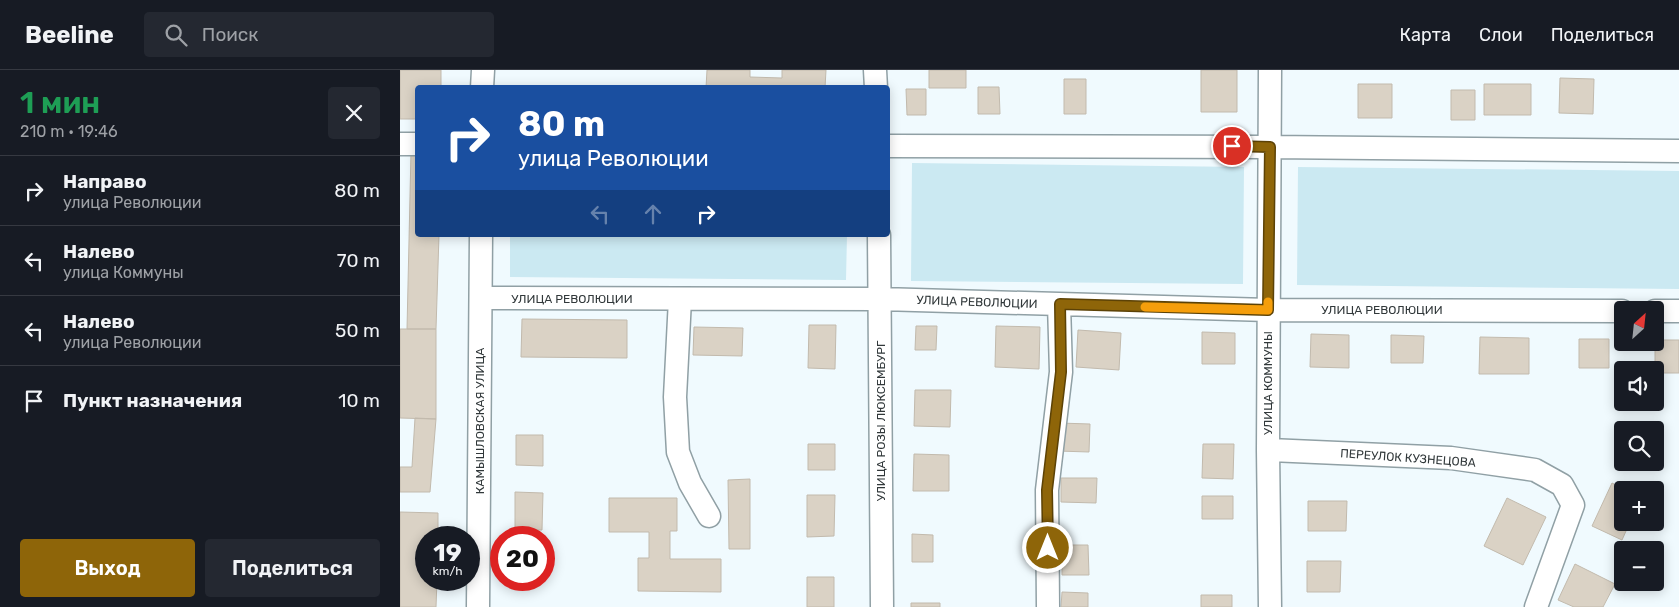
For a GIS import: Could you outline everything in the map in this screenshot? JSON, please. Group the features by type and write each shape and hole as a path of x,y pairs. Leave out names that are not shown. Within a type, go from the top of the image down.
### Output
{"street":[{"path":"482,70 482,85"},
{"path":"875,70 876,85"},
{"name":"УЛИЦА КОММУНЫ","path":"1270,70 1268,310 1270,607"},
{"path":"400,144 415,144"},
{"path":"890,146 1679,151"},
{"name":"КАМЫШЛОВСКАЯ УЛИЦА","path":"478,607 481,237"},
{"name":"УЛИЦА РОЗЫ ЛЮКСЕМБУРГ","path":"879,237 882,607"},
{"name":"УЛИЦА РЕВОЛЮЦИИ","path":"481,298 881,299 1268,310 1614,311"},
{"path":"680,299 674,397 678,452 690,483 709,516"},
{"path":"1048,607 1047,490 1061,372 1060,304"},
{"path":"1664,311 1679,311"},
{"name":"ПЕРЕУЛОК КУЗНЕЦОВА","path":"1268,450 1451,458 1534,470 1562,485 1572,505 1536,607"}],"shaded area":[{"path":"912,163 1244,167 1243,284 911,281"},
{"path":"1298,167 1679,171 1679,289 1297,285"},
{"path":"510,237 847,237 846,280 510,277"}],"building":[{"path":"400,70 441,70 441,85 415,85 415,119 400,119"},
{"path":"707,70 750,70 750,77 782,78 782,70 826,70 825,85 706,85"},
{"path":"929,70 966,70 966,88 929,88"},
{"path":"1201,70 1237,70 1237,112 1201,112"},
{"path":"1560,78 1594,79 1593,114 1559,113"},
{"path":"1064,79 1086,79 1086,114 1064,114"},
{"path":"1358,84 1392,84 1392,118 1358,118"},
{"path":"1484,84 1531,84 1531,115 1484,115"},
{"path":"978,87 999,87 1000,114 978,114"},
{"path":"906,89 926,89 926,115 907,115"},
{"path":"1451,90 1475,90 1475,120 1451,120"},
{"path":"411,152 415,152 415,237 439,237 436,329 407,329"},
{"path":"522,319 627,320 627,358 521,357"},
{"path":"809,325 836,325 835,369 808,368"},
{"path":"916,326 937,326 936,350 915,350"},
{"path":"996,326 1040,327 1039,369 995,367"},
{"path":"694,327 743,328 742,356 693,355"},
{"path":"400,329 436,329 436,419 400,418"},
{"path":"1078,330 1121,333 1119,370 1076,367"},
{"path":"1202,332 1235,333 1235,364 1202,364"},
{"path":"1311,334 1349,335 1349,368 1310,367"},
{"path":"1391,335 1424,336 1423,363 1391,363"},
{"path":"1480,337 1529,338 1529,374 1479,374"},
{"path":"1579,339 1609,339 1609,368 1579,368"},
{"path":"1664,340 1679,340 1679,373 1664,373 1664,361 1655,361 1655,351 1664,351"},
{"path":"915,390 951,390 950,427 914,426"},
{"path":"415,418 436,419 430,492 400,492 400,467 412,467"},
{"path":"1059,423 1090,424 1089,452 1058,451"},
{"path":"516,435 543,435 543,466 516,465"},
{"path":"808,444 835,444 835,470 808,470"},
{"path":"1203,444 1234,444 1233,479 1202,478"},
{"path":"914,454 949,455 949,491 913,491"},
{"path":"1061,478 1097,478 1096,503 1061,502"},
{"path":"750,479 750,549 729,549 728,480"},
{"path":"1612,483 1614,484 1614,531 1626,531 1622,540 1592,526"},
{"path":"515,492 543,493 542,526 515,526"},
{"path":"807,495 835,495 834,536 807,537"},
{"path":"1202,496 1233,496 1233,519 1202,519"},
{"path":"609,498 677,498 677,531 670,531 670,559 721,559 721,592 638,591 638,558 649,558 649,532 609,532"},
{"path":"1507,498 1546,517 1523,565 1484,546"},
{"path":"1308,501 1347,501 1346,531 1308,531"},
{"path":"400,512 438,513 438,526 415,526 415,591 437,591 436,607 400,607"},
{"path":"912,534 933,535 933,562 912,562"},
{"path":"1062,545 1088,545 1089,575 1062,575"},
{"path":"1307,561 1341,561 1340,592 1307,592"},
{"path":"1575,564 1614,584 1603,607 1574,607 1558,600"},
{"path":"807,577 834,577 834,607 807,607"},
{"path":"1062,592 1088,593 1088,607 1061,607"},
{"path":"1201,595 1232,595 1232,607 1201,607"},
{"path":"911,603 940,603 940,607 911,607"}],"slow traffic":[{"path":"1145,307 1268,310 1268,302"}],"route":[{"path":"1048,548 1047,490 1061,372 1060,304 1268,310 1270,147 1232,146"}]}
